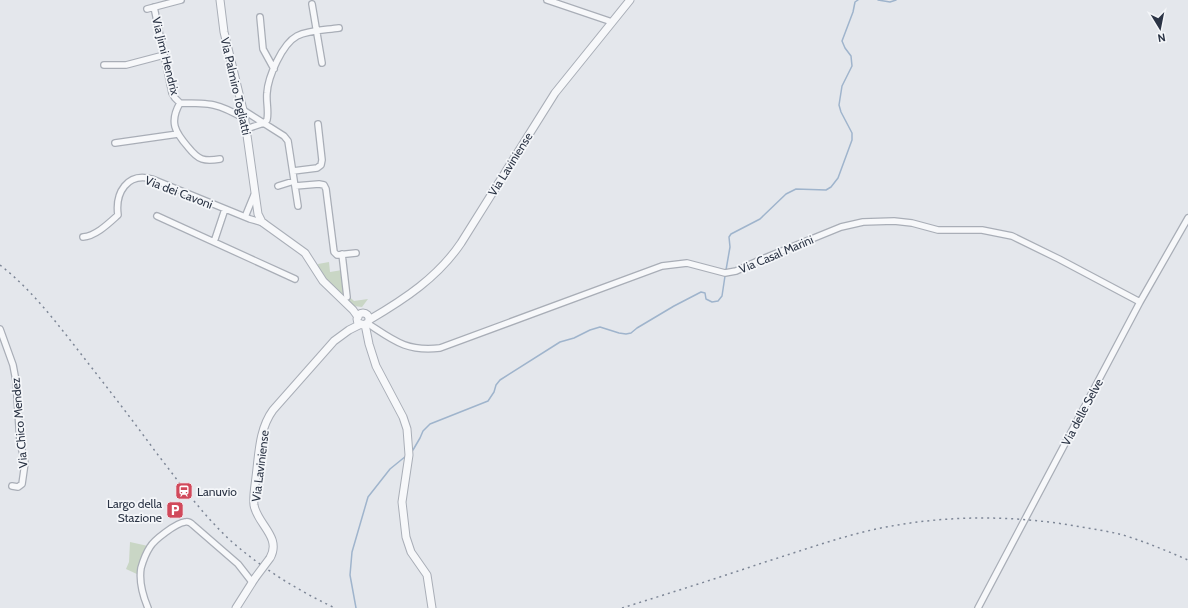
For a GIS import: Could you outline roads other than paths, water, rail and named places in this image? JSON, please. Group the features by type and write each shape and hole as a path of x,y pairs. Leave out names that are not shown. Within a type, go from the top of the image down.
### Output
{"street":[{"path":"147,9 181,0"},
{"name":"Via Palmiro Togliatti","path":"220,0 224,32 245,119 254,195 258,214 265,223 304,251 323,281 363,319"},
{"path":"547,0 612,22"},
{"name":"Via Laviniense","path":"254,580 270,558 274,549 272,539 257,514 254,504 259,447 265,424 273,410 332,343 363,319 379,314 417,289 450,258 463,240 555,93 628,1"},
{"path":"312,4 322,63"},
{"name":"Via Jimi Hendrix","path":"154,7 173,95 180,103 206,103 217,105 229,109 245,119"},
{"path":"260,17 263,49 274,69"},
{"path":"246,129 263,124 268,118 267,91 274,69 284,49 292,39 301,34 339,28"},
{"path":"104,66 126,65 164,55"},
{"name":"Via Jimi Hendrix","path":"178,134 174,122 176,110 180,103"},
{"path":"243,110 284,136 288,141 298,206"},
{"path":"293,171 317,168 321,165 322,160 318,124"},
{"path":"115,143 178,134 198,158 220,160"},
{"name":"Via dei Cavoni","path":"83,237 97,231 118,215 119,200 124,187 132,179 141,177 154,180 245,218 265,223"},
{"path":"278,186 295,183 321,184 325,186 333,250 336,255 356,253"},
{"name":"Via Palmiro Togliatti","path":"245,218 254,195"},
{"path":"214,242 225,209"},
{"path":"157,216 295,279"},
{"name":"Via delle Selve","path":"978,608 1140,302 1188,218"},
{"name":"Via Casal Marini","path":"363,319 404,346 422,349 440,348 662,266 673,263 687,263 725,273 731,273 837,228 859,223 886,220 906,222 938,230 982,230 1009,235 1051,255 1140,302"},
{"path":"342,254 347,297"},
{"path":"363,319 376,366 403,417 407,429 409,459 402,502 406,537 411,552 427,575 432,608"},
{"name":"Via Chico Mendez","path":"0,329 15,374 20,440 25,462 22,484 19,486 12,486"},
{"path":"148,608 142,586 142,564 150,547 156,540 183,522 190,523 234,560 254,580 236,608"}],"waterway":[{"path":"726,270 730,247 729,237 731,234 760,219 786,194 796,189 826,190 831,187 838,178 852,140 852,133 839,105 842,86 852,66 851,56 842,41 853,12 855,2 858,0"},
{"path":"878,0 890,2 896,0"},
{"path":"413,450 423,431 430,424 488,401 500,380 560,342 600,327 619,333 631,333 674,306 701,292 705,293 706,299 712,302 718,301 722,296 725,276"},
{"path":"356,608 350,575 352,552 368,497 390,469 406,456"}],"railway":[{"path":"0,265 23,285 53,318 182,486 220,531 268,570 307,594 335,608"},
{"path":"622,608 852,535 881,528 930,521 1003,518 1052,522 1123,535 1188,560"}],"place":[{"name":"Lanuvio","path":"184,491"},
{"name":"Largo della Stazione","path":"175,510"}]}
